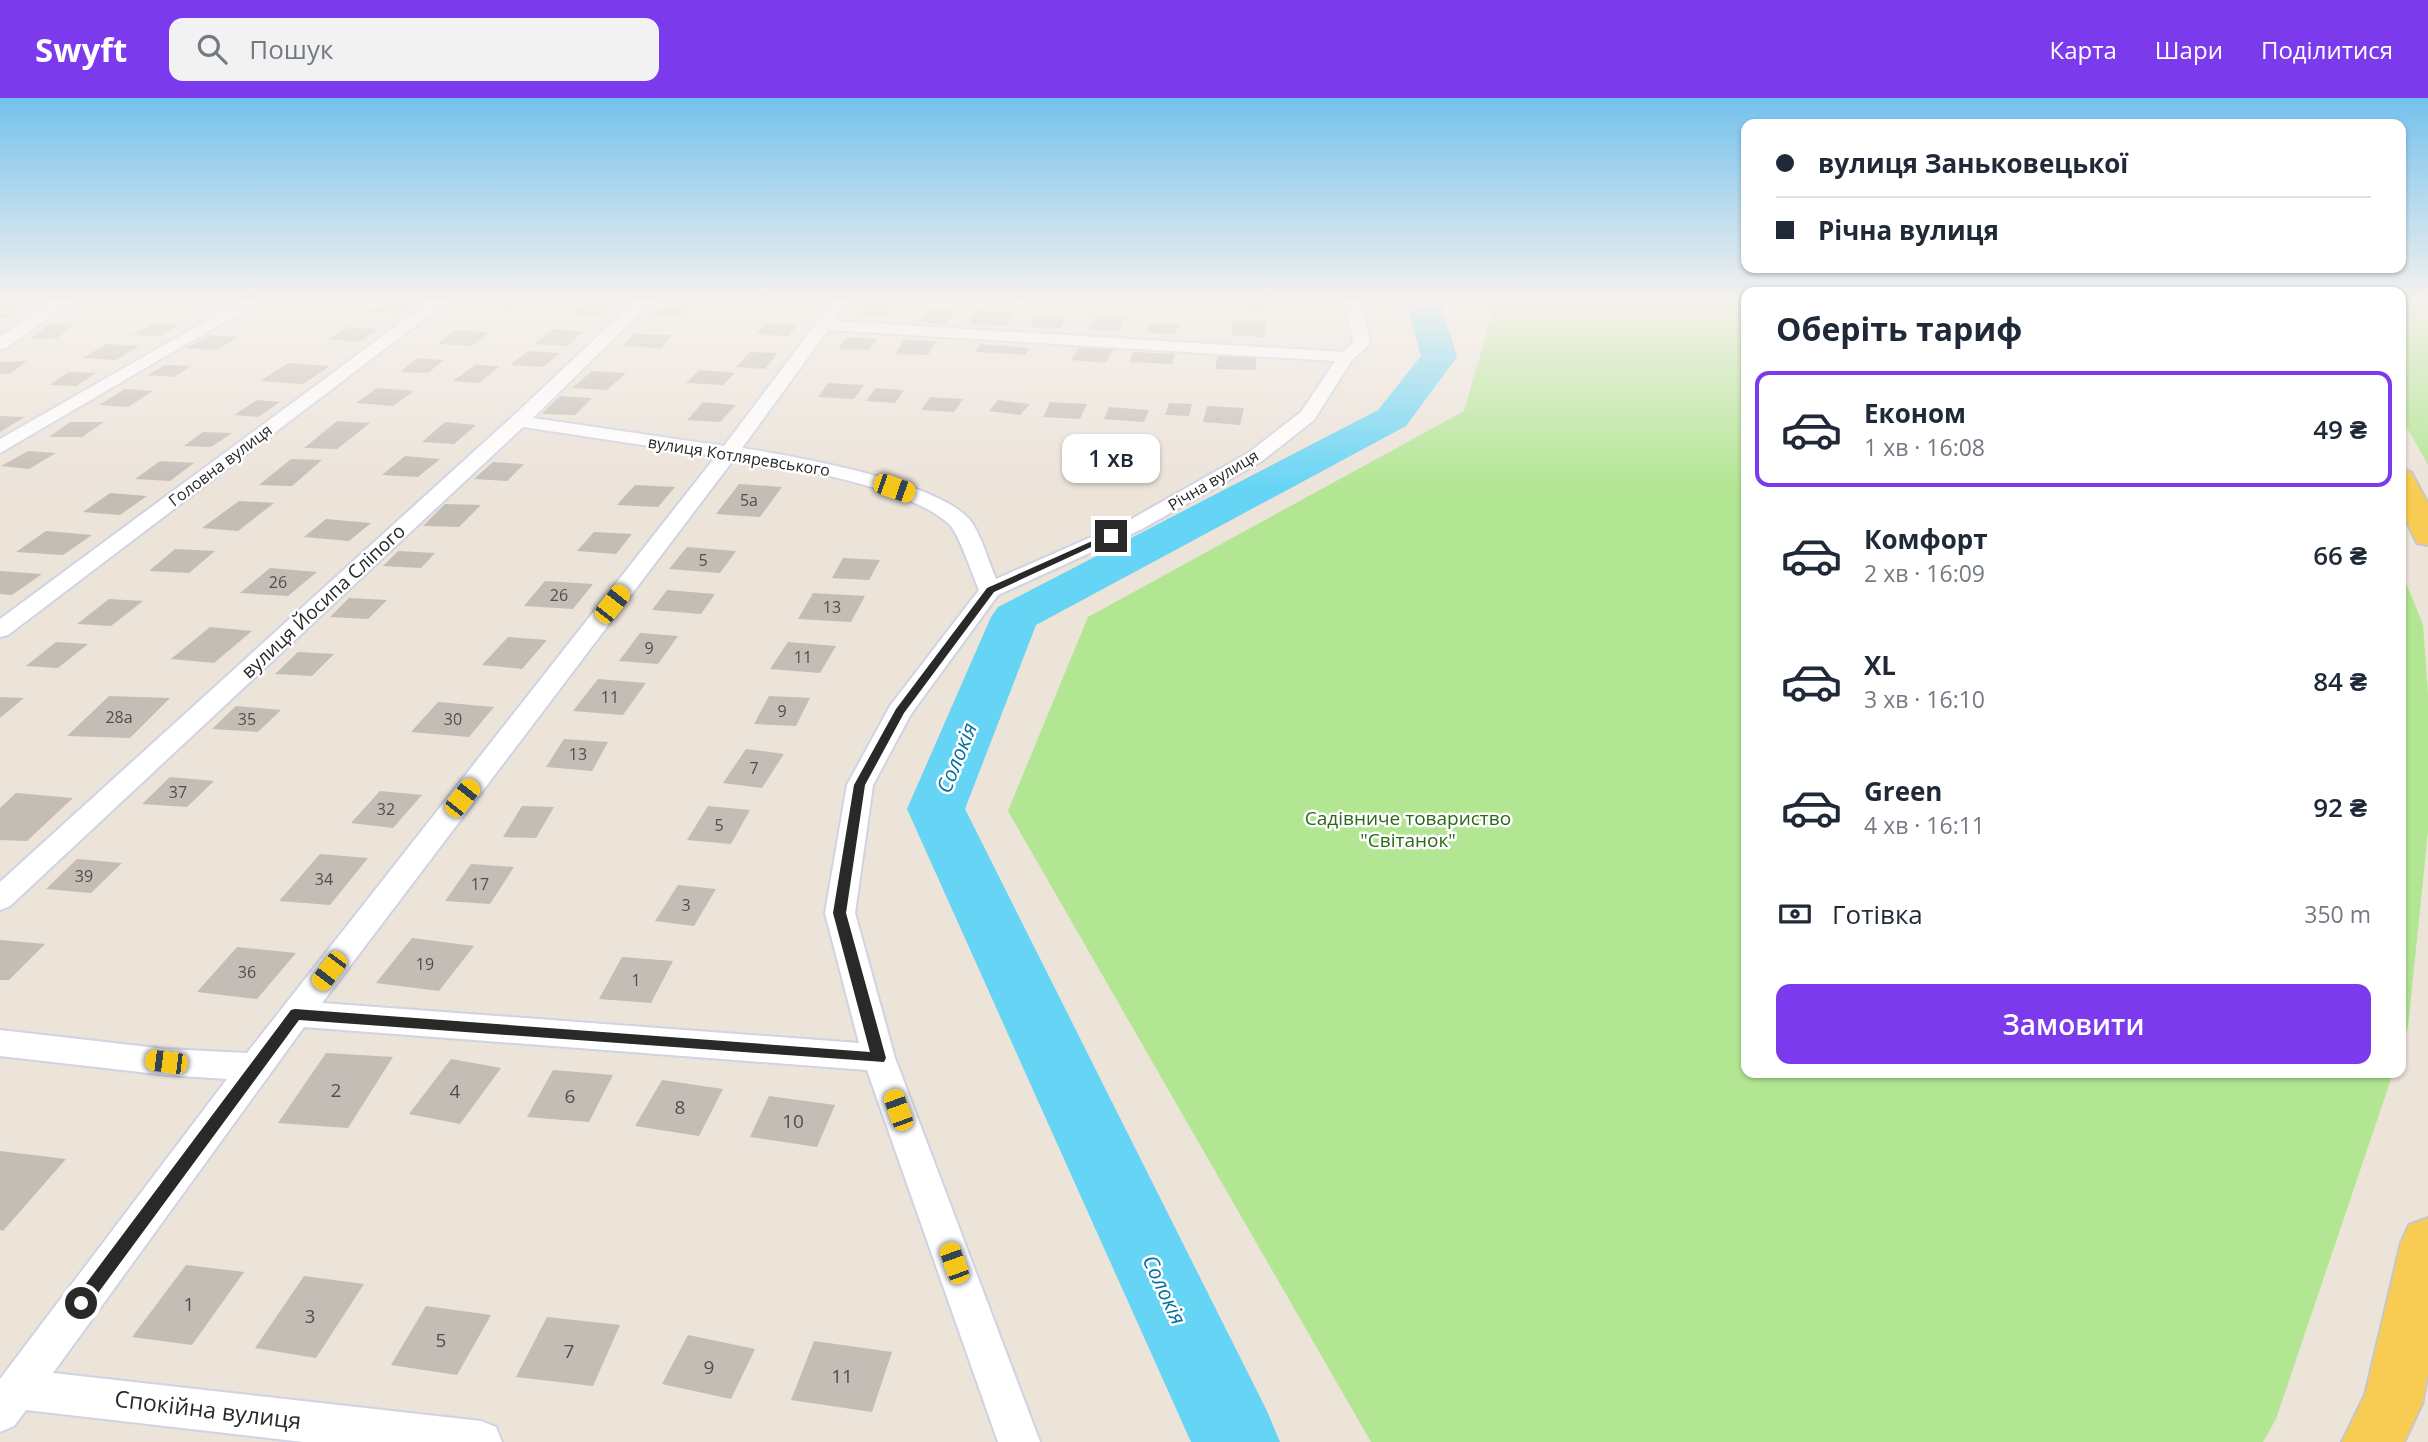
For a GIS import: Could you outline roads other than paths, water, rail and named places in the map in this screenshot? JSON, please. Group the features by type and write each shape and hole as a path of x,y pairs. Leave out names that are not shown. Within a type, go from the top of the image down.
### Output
{"main road":[{"path":"2406,489 2428,536"},
{"path":"2372,1442 2392,1404 2428,1242"}],"street":[{"path":"0,447 143,364"},
{"name":"Головна вулиця","path":"0,630 356,364"},
{"name":"вулиця Йосипа Сліпого","path":"0,899 579,364"},
{"path":"9,1401 295,1014 729,453 794,364"},
{"name":"Річна вулиця","path":"990,590 1135,525 1255,457 1308,416 1342,364"},
{"name":"вулиця Котляревського","path":"519,421 814,466 922,498 961,523 990,590"},
{"path":"990,590 899,712 860,785 840,913 879,1058 1019,1442"},
{"path":"295,1014 879,1058"},
{"path":"0,1042 166,1062 255,1067"},
{"name":"Спокійна вулиця","path":"9,1401 481,1442"}],"waterway":[{"name":"Солокія","path":"1236,1442 936,809 1015,617 1392,418 1434,364"}],"park label":[{"name":"Садівниче товариство \"Світанок\"","path":"1408,829"}]}
